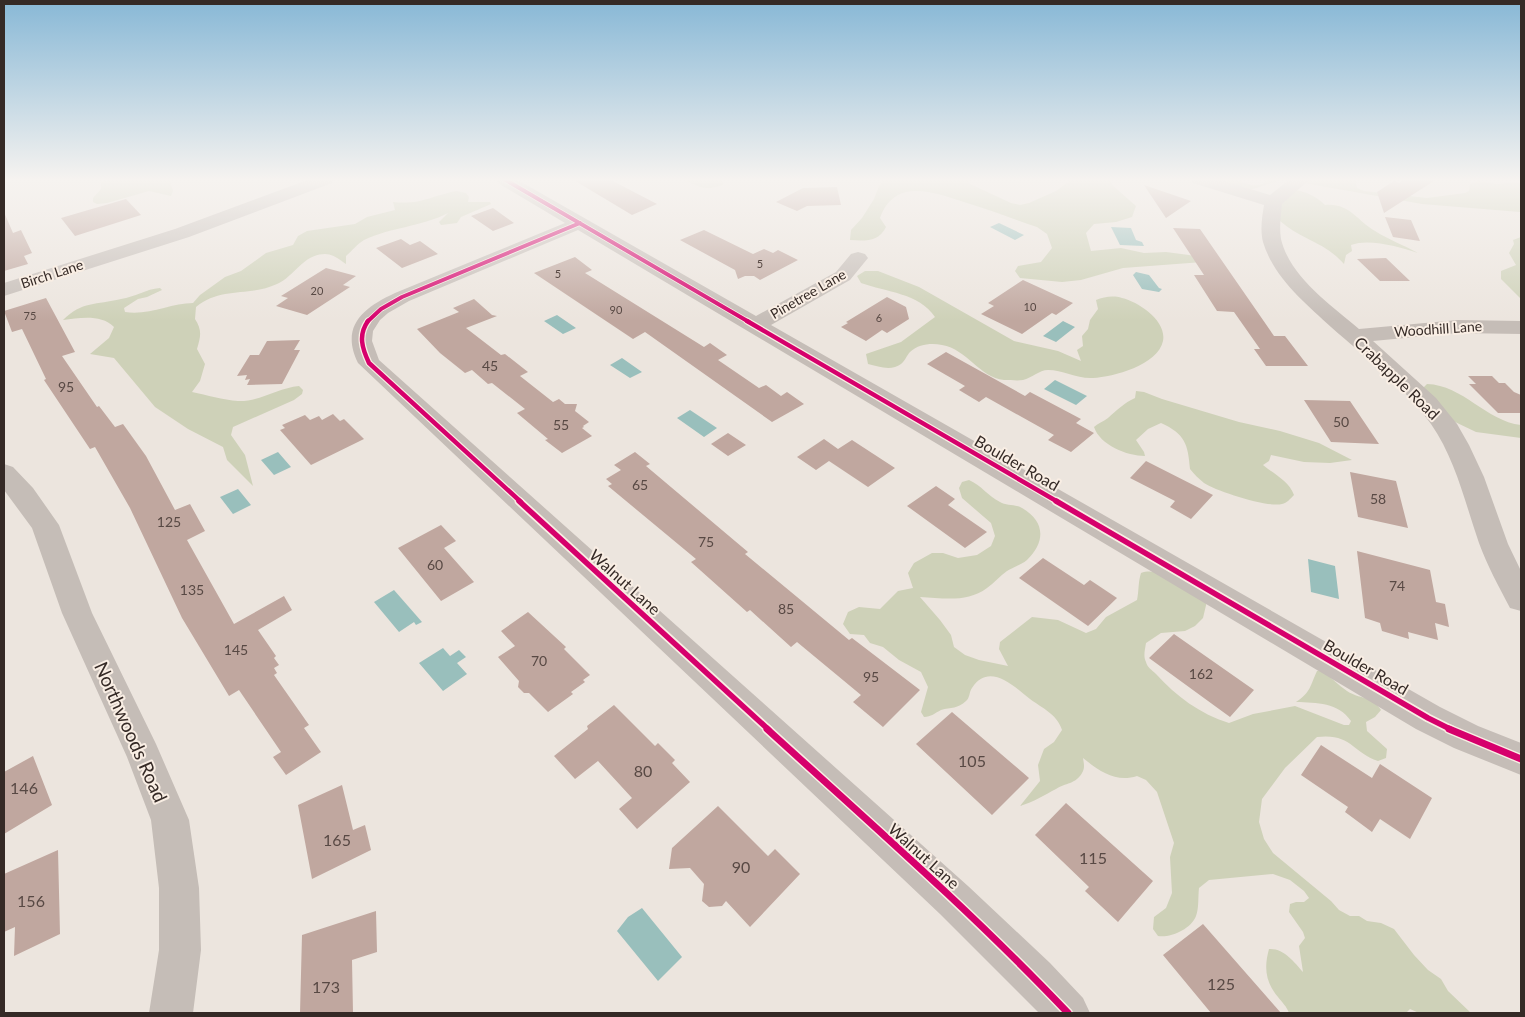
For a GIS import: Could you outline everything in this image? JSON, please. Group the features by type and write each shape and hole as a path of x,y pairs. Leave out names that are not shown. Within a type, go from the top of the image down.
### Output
{"street":[{"name":"Birch Lane","path":"4,290 199,226"},
{"name":"Walnut Lane","path":"572,226 388,304 374,314 362,331 360,340 364,355 377,373 954,900 1035,978 1068,1013"},
{"name":"Boulder Road","path":"586,226 1428,718 1466,737 1521,759"},
{"name":"Crabapple Road","path":"1271,226 1273,244 1283,264 1307,293 1412,389 1438,417 1447,430 1466,464 1495,546 1521,599"},
{"name":"Pinetree Lane","path":"755,325 843,276 852,268 858,258"},
{"name":"Woodhill Lane","path":"1354,336 1466,325 1495,324 1521,327"},
{"name":"Northwoods Road","path":"4,473 45,524 78,613 144,756 170,820 179,888 180,950 171,1013"}],"green space":[{"path":"338,226 406,226 364,240 346,256 346,264 331,255 317,255 277,284 267,288 215,296 196,307 195,319 200,333 197,349 205,364 200,381 192,392 221,399 246,401 291,387 299,386 303,390 302,394 294,400 233,427 231,435 245,455 253,486 227,460 223,447 188,429 155,407 114,358 90,354 109,338 114,327 103,320 97,319 63,320 83,307 126,298 160,288 162,290 138,299 124,308 125,312 151,311 193,303 200,295 225,277 241,271 266,253 293,245 298,236 307,231"},
{"path":"854,226 886,227 880,236 871,240 850,240 851,230"},
{"path":"1035,226 1092,226 1086,233 1091,251 1121,248 1144,253 1166,252 1189,255 1216,261 1123,268 1081,280 1062,282 1020,278 1015,271 1018,266 1041,262 1052,248 1047,234"},
{"path":"1367,226 1418,253 1384,244 1358,243 1351,245 1352,251 1346,255 1344,264 1321,245 1288,227"},
{"path":"1521,237 1521,299 1501,279 1501,271 1516,265 1509,253 1514,244 1513,240"},
{"path":"865,271 878,271 919,287 1014,341 1058,351 1081,361 1077,350 1083,346 1082,336 1088,329 1090,320 1098,309 1096,300 1102,298 1119,297 1143,308 1161,326 1163,341 1153,357 1144,363 1123,372 1093,378 1048,370 1023,380 1004,380 988,374 959,352 934,344 914,349 902,363 894,367 885,368 868,364 866,354 901,342 935,317 928,309 911,298 861,283 857,276"},
{"path":"1427,384 1452,390 1485,411 1508,422 1521,425 1521,438 1476,432 1453,421 1423,388"},
{"path":"1136,391 1239,422 1280,431 1319,443 1352,460 1330,463 1304,462 1271,455 1269,461 1263,465 1281,478 1292,490 1294,495 1287,502 1275,505 1266,504 1230,494 1204,483 1195,475 1190,469 1184,441 1175,431 1161,423 1148,429 1136,440 1145,456 1123,452 1102,439 1094,427 1135,398"},
{"path":"969,480 1000,502 1022,508 1030,513 1039,525 1040,539 1027,560 1007,571 979,593 963,598 920,597 951,635 954,647 965,655 1008,666 999,649 1000,642 1032,617 1058,620 1086,633 1096,629 1106,617 1137,600 1141,573 1149,571 1166,575 1207,601 1203,618 1195,626 1185,631 1161,633 1146,643 1144,653 1147,665 1172,690 1208,715 1229,723 1253,714 1295,706 1344,725 1349,725 1351,721 1340,710 1319,703 1296,702 1307,692 1317,671 1322,670 1347,691 1377,705 1381,710 1375,717 1366,722 1367,731 1387,749 1386,758 1378,761 1344,740 1317,737 1285,768 1262,799 1259,822 1264,839 1273,853 1331,901 1339,910 1350,916 1359,916 1367,921 1381,923 1394,929 1414,955 1428,970 1441,979 1448,991 1471,1013 1419,1013 1410,1009 1406,1013 1289,1013 1270,986 1266,962 1269,949 1274,949 1288,956 1303,972 1299,946 1305,938 1289,912 1290,904 1304,902 1309,898 1304,891 1290,880 1273,874 1209,880 1199,888 1197,913 1190,925 1180,932 1169,936 1158,936 1153,929 1154,917 1166,908 1172,893 1170,857 1174,843 1157,792 1146,780 1137,776 1129,778 1115,777 1095,767 1083,758 1084,769 1080,777 1020,806 1040,781 1038,765 1044,749 1054,742 1062,730 1060,724 1053,716 1010,683 994,676 979,680 963,704 924,717 921,712 928,687 921,672 899,660 883,647 870,643 864,635 850,634 843,624 848,612 859,607 880,609 898,591 913,588 908,573 914,563 932,553 943,553 958,558 977,555 991,546 995,536 991,523 962,498 959,488 962,482"}],"water":[{"path":"1006,226 1024,235 1015,240 990,227"},
{"path":"1111,227 1131,228 1136,240 1142,242 1144,246 1120,245"},
{"path":"1136,272 1149,275 1159,288 1162,289 1159,292 1142,289 1133,275"},
{"path":"557,315 576,328 563,334 544,321"},
{"path":"1063,321 1075,327 1056,342 1043,336"},
{"path":"622,358 642,372 630,378 610,365"},
{"path":"1055,380 1087,396 1076,405 1044,389"},
{"path":"690,410 717,428 704,437 677,418"},
{"path":"278,452 291,467 274,475 261,460"},
{"path":"238,489 251,505 233,514 220,497"},
{"path":"1308,559 1335,566 1339,599 1311,592"},
{"path":"394,590 422,622 416,625 414,622 399,632 374,602"},
{"path":"443,648 450,656 459,650 466,657 457,663 467,674 443,691 419,663"},
{"path":"642,908 682,957 658,981 617,931 628,917"}],"building":[{"path":"4,226 10,226 13,233 21,230 32,253 24,256 28,264 4,271"},
{"path":"68,226 105,226 75,236"},
{"path":"486,226 505,226 493,231"},
{"path":"1389,226 1414,226 1420,241 1393,237"},
{"path":"1173,228 1200,229 1274,336 1285,336 1308,366 1266,366 1254,349 1260,349 1234,312 1217,311 1194,275 1204,275"},
{"path":"704,230 753,254 764,249 773,253 778,250 798,260 760,280 754,276 745,276 738,279 735,270 680,240"},
{"path":"401,239 410,245 420,241 438,254 402,268 376,248"},
{"path":"575,257 592,270 585,273 704,347 710,343 727,355 718,360 759,388 766,385 781,396 787,392 804,404 772,422 645,332 633,339 534,273"},
{"path":"1386,258 1410,281 1380,281 1357,259"},
{"path":"326,268 356,276 343,285 350,287 307,315 276,306 288,298 281,296"},
{"path":"1023,280 1073,303 1056,315 1052,313 1022,334 981,314 994,306 988,303"},
{"path":"887,297 906,307 909,319 887,333 882,330 866,341 841,327 848,323 846,322"},
{"path":"46,298 75,352 62,356 97,407 99,406 115,427 123,424 146,456 175,510 190,504 205,531 187,540 234,624 284,596 292,610 258,630 276,656 274,658 279,665 274,668 277,673 274,675 309,725 304,728 321,752 286,775 273,757 281,752 239,690 229,696 182,618 130,508 95,447 90,449 44,380 46,379 22,329 12,332 4,311"},
{"path":"474,299 492,315 497,316 466,328 501,355 505,354 528,372 520,376 553,402 559,399 565,404 577,404 575,411 589,422 582,428 592,436 562,453 545,440 548,439 517,413 525,409 492,383 488,384 472,370 465,373 440,353 417,329 459,312 453,308"},
{"path":"300,340 294,350 300,350 282,384 247,385 250,379 245,380 247,375 237,376 250,355 259,355 267,341"},
{"path":"946,352 1025,396 1030,392 1081,419 1076,423 1094,433 1071,452 1048,440 1054,435 986,397 979,402 959,390 965,386 927,364"},
{"path":"1468,376 1492,376 1499,383 1505,383 1514,392 1521,395 1521,413 1498,413 1469,384 1476,384"},
{"path":"1304,400 1350,401 1379,444 1331,442"},
{"path":"333,414 340,421 344,419 364,439 311,465 280,430 285,428 282,425 305,415 310,420 319,416 322,420"},
{"path":"728,433 746,445 728,456 711,444"},
{"path":"824,439 838,449 852,440 895,468 868,487 829,461 816,470 797,457"},
{"path":"635,452 650,464 646,466 748,552 745,554 849,640 852,638 920,690 883,727 853,702 861,695 797,642 791,647 750,610 747,612 691,562 696,559 608,486 612,484 606,479 621,470 614,465"},
{"path":"1146,461 1213,495 1191,519 1170,507 1175,501 1130,478"},
{"path":"1350,472 1396,481 1408,528 1358,517"},
{"path":"936,486 955,499 948,505 987,532 965,548 907,506"},
{"path":"441,525 456,541 444,548 474,582 441,601 398,548"},
{"path":"1357,551 1430,570 1436,602 1445,604 1449,627 1435,623 1438,640 1408,632 1409,639 1382,631 1380,623 1365,618"},
{"path":"1043,558 1084,585 1090,580 1117,598 1088,626 1019,578"},
{"path":"528,612 566,647 564,649 590,675 583,680 585,682 571,692 573,694 548,712 529,693 524,693 518,687 519,681 498,657 515,646 501,631"},
{"path":"1174,634 1254,690 1230,717 1149,658"},
{"path":"614,705 655,746 658,743 675,760 672,763 690,782 637,829 619,809 632,798 598,761 575,779 554,756"},
{"path":"952,712 1029,778 992,815 916,744"},
{"path":"1321,745 1372,778 1380,764 1432,798 1410,839 1380,819 1372,832 1345,812 1348,807 1301,775"},
{"path":"33,756 52,805 4,834 4,772"},
{"path":"342,785 353,830 365,825 371,850 312,879 298,805"},
{"path":"1066,803 1153,881 1118,922 1085,891 1089,887 1035,835"},
{"path":"718,806 768,856 775,849 800,874 750,927 726,901 722,906 709,907 702,901 704,884 690,868 669,869 672,848"},
{"path":"58,850 60,934 14,956 15,927 4,932 4,874"},
{"path":"376,911 377,952 352,960 353,1013 300,1013 302,935"},
{"path":"1203,924 1281,1013 1211,1013 1163,955"}],"cycle path":[{"path":"572,226 402,297 381,309 366,323 362,331 363,351 369,363 954,900 1035,978 1068,1013"},
{"path":"585,226 1428,718 1466,737 1521,759"}]}
